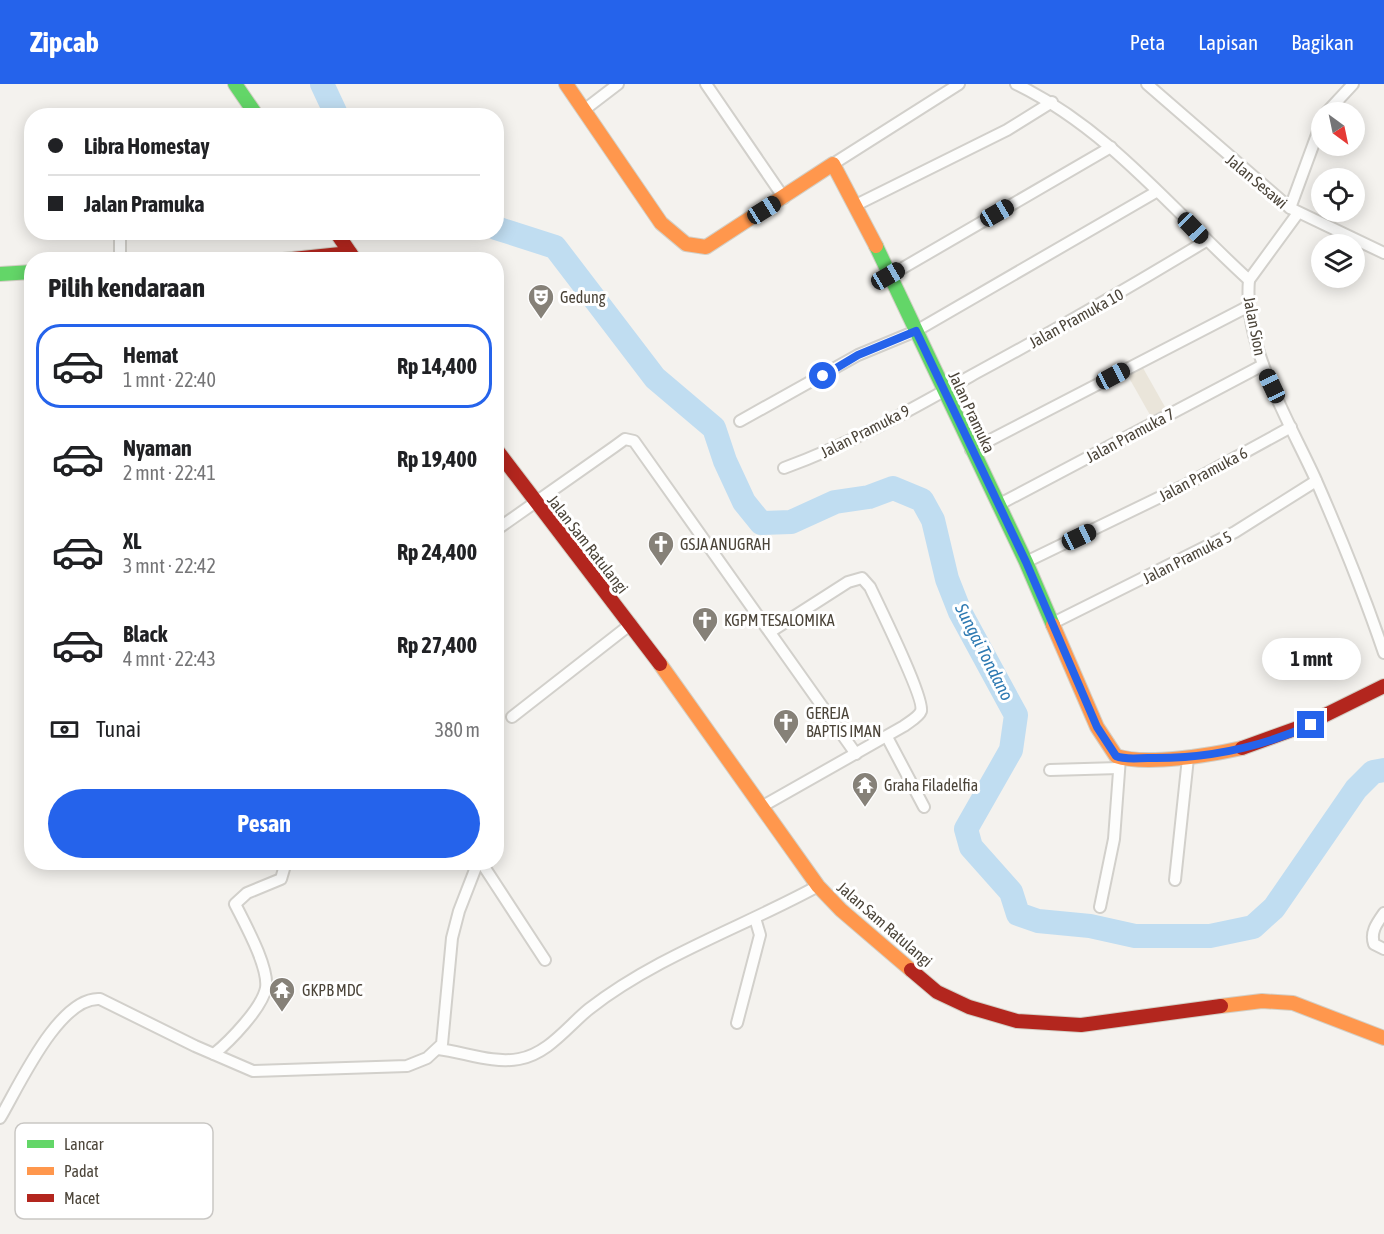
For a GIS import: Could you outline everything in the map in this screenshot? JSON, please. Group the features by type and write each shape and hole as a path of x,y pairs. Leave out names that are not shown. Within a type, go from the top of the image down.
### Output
{"street":[{"path":"235,84 251,108"},
{"path":"566,84 662,223 683,243 697,248 706,247 959,84"},
{"path":"584,110 618,84"},
{"path":"706,84 784,198"},
{"name":"Jalan Sion","path":"1016,84 1052,102 1111,147 1249,280 1249,306 1263,365 1316,481 1384,653"},
{"name":"Jalan Sesawi","path":"1147,84 1294,210 1384,253"},
{"path":"1336,102 1353,84"},
{"path":"856,205 1007,129 1052,102"},
{"path":"888,276 1111,147"},
{"path":"1249,280 1294,210 1311,156"},
{"name":"Jalan Pramuka","path":"833,164 856,205 945,391 970,450 1026,562 1097,727 1119,763"},
{"path":"740,421 858,355 916,331 1156,192"},
{"name":"Jalan Pramuka 10","path":"945,391 1109,300 1206,241"},
{"path":"0,274 24,272"},
{"path":"970,450 1249,306"},
{"name":"Jalan Pramuka 7","path":"998,505 1263,365"},
{"name":"Jalan Pramuka 9","path":"784,468 828,452 945,391"},
{"name":"Jalan Pramuka 6","path":"1026,562 1115,520 1291,427"},
{"path":"504,524 620,442 634,441 856,754"},
{"name":"Jalan Sam Ratulangi","path":"504,460 534,502 631,624 818,886 841,910 937,992 969,1007 1017,1021 1081,1025 1262,1001 1302,1006 1384,1038"},
{"name":"Jalan Pramuka 5","path":"1053,623 1226,537 1316,481"},
{"path":"763,807 904,726 920,713 921,708 898,647 866,581 862,578 848,582 770,632"},
{"path":"512,717 631,624"},
{"path":"1050,770 1188,758 1241,749 1287,735 1384,686"},
{"path":"886,737 924,807"},
{"path":"1175,880 1188,758"},
{"path":"1100,907 1113,839 1119,763"},
{"path":"214,1054 238,1031 259,1003 266,987 261,964 235,904 247,893 281,879 284,870"},
{"path":"0,1118 28,1065 51,1032 74,1009 93,998 100,999 248,1070 260,1072 323,1067 407,1065 428,1059 443,1040 452,938 459,911 476,870"},
{"path":"484,870 545,960"},
{"path":"438,1049 506,1060 521,1059 539,1051 589,1010 633,980 818,886"},
{"path":"1384,913 1374,927 1372,937 1374,944 1384,949"},
{"path":"737,1023 760,935 755,918"}],"shaded area":[{"path":"1143,368 1169,414 1154,422 1128,376"}],"waterway":[{"name":"Sungai Tondano","path":"322,84 333,108"},
{"name":"Sungai Tondano","path":"504,231 555,247 655,378 714,428 725,461 744,502 761,523 791,522 835,502 869,497 893,488 922,500 933,520 947,579 960,612 1016,715 1011,750 966,829 971,847 1011,892 1018,914 1038,921 1090,926 1135,936 1210,936 1253,927 1274,908 1356,789 1373,772 1384,770"}],"traffic: fast":[{"path":"235,84 252,108"},
{"path":"876,246 1026,562 1053,625"},
{"path":"0,274 24,272"}],"traffic: slow":[{"path":"566,84 661,223 686,244 706,247 833,164 876,246"},
{"path":"1053,625 1097,727 1116,756 1129,759 1161,760 1242,748"},
{"path":"660,664 818,886 841,910 911,970"},
{"path":"1221,1006 1262,1001 1293,1003 1384,1038"}],"traffic: jam":[{"path":"341,240 350,252"},
{"path":"504,459 660,664"},
{"path":"1242,748 1303,726 1384,686"},
{"path":"911,970 937,992 969,1007 1017,1021 1081,1025 1221,1006"}],"place":[{"name":"Gedung","path":"541,320"},
{"name":"GSJA ANUGRAH","path":"661,567"},
{"name":"KGPM TESALOMIKA","path":"705,643"},
{"name":"GEREJA BAPTIS IMAN","path":"786,745"},
{"name":"Graha Filadelfia","path":"865,808"},
{"name":"GKPB MDC","path":"282,1013"}],"route":[{"path":"823,376 858,355 916,331 970,450 1026,562 1097,727 1116,756 1120,758 1188,758 1241,749 1311,725"}]}
